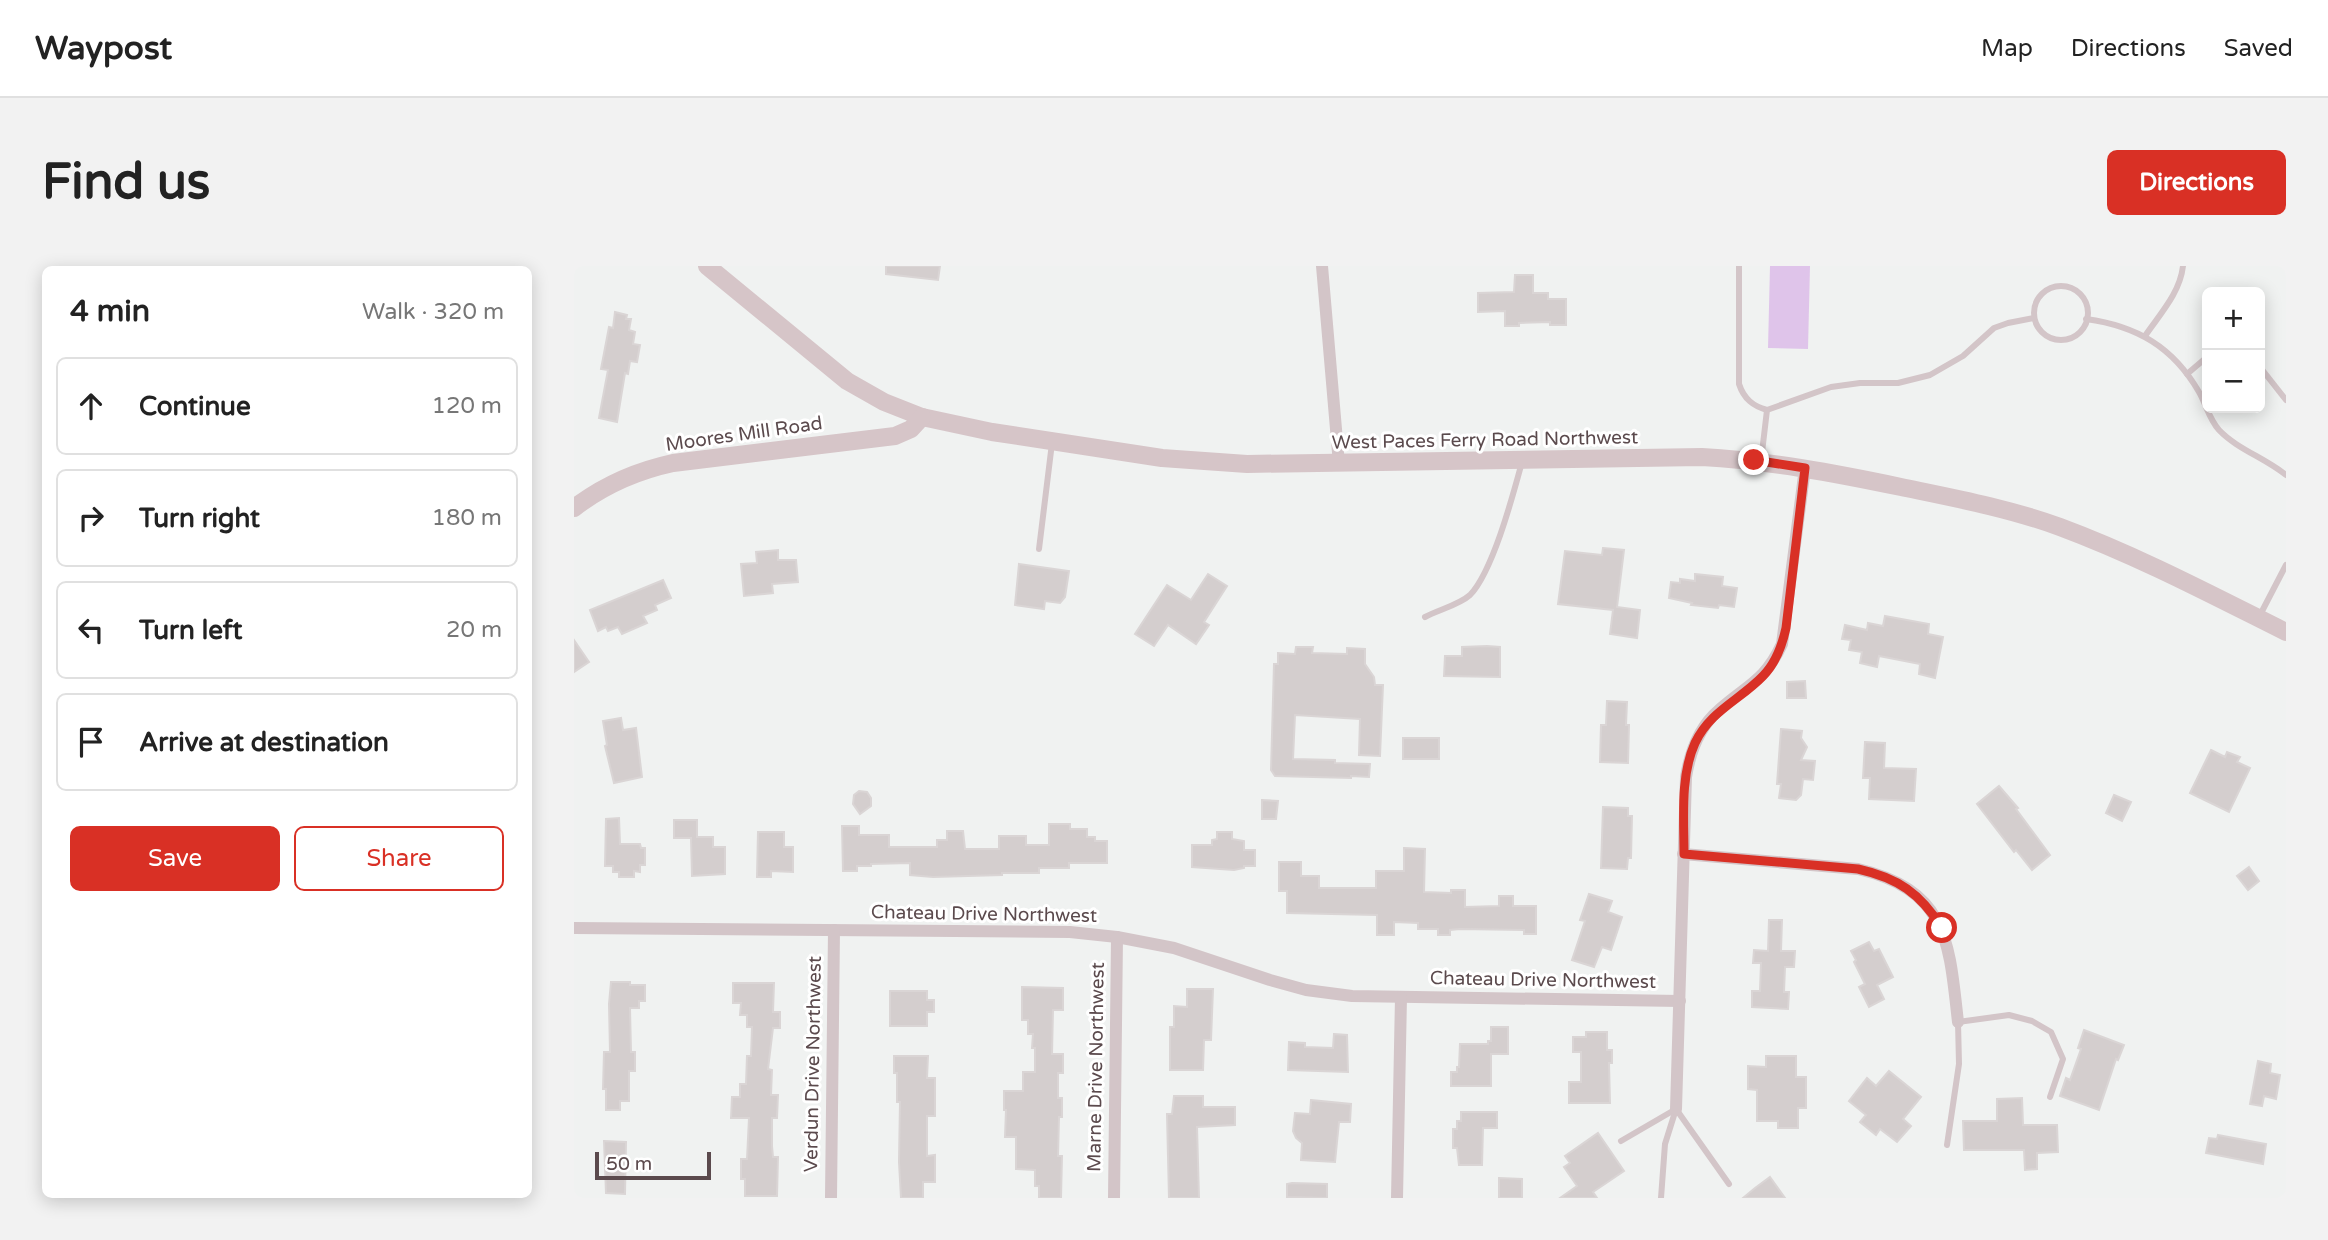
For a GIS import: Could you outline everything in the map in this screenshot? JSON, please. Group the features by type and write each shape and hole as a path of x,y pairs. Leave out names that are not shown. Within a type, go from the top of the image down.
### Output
{"main road":[{"name":"West Paces Ferry Road Northwest","path":"708,266 847,381 884,402 922,417 1052,441 1186,460 1247,464 1702,457 1761,461 1976,502 2020,514 2105,546 2286,632"},
{"name":"Moores Mill Road","path":"574,508 610,485 649,468 895,436 911,429 922,417"}],"street":[{"path":"1322,266 1339,464"},
{"path":"1676,1109 1686,777 1695,742 1706,724 1718,711 1764,675 1775,661 1782,644 1805,468"},
{"path":"1684,854 1858,869 1880,874 1897,882 1922,901 1942,928 1951,955 1958,1022"},
{"name":"Chateau Drive Northwest","path":"574,928 1070,932 1117,937 1174,948 1306,990 1352,996 1680,1001"},
{"name":"Verdun Drive Northwest","path":"831,1198 834,930"},
{"name":"Marne Drive Northwest","path":"1114,1198 1117,937"},
{"path":"1397,1198 1401,997"}],"lane":[{"path":"1739,266 1739,384 1751,403 1767,410 1822,389 1842,385 1898,383 1930,375 1963,356 1994,328 2034,318"},
{"path":"2146,337 2179,284 2183,266"},
{"path":"2056,285 2078,290 2089,308 2087,319 2084,330 2066,340 2046,336 2034,318 2038,297 2056,285"},
{"path":"2087,319 2118,325 2146,337 2162,348 2187,374 2219,430 2286,475"},
{"path":"2187,374 2202,361"},
{"path":"2265,373 2286,400"},
{"path":"1761,461 1767,410"},
{"path":"1039,549 1052,441"},
{"path":"1425,617 1468,596 1484,576 1514,494 1523,460"},
{"path":"2259,618 2286,565"},
{"path":"1947,1145 1959,1064 1958,1022 2009,1015 2032,1021 2051,1032 2063,1059 2050,1097"},
{"path":"1620,1141 1676,1109"},
{"path":"1676,1109 1729,1184"},
{"path":"1661,1198 1665,1144 1676,1109"}],"shaded area":[{"path":"1770,266 1810,266 1808,349 1768,348"}],"building":[{"path":"886,266 940,266 938,280 886,274"},
{"path":"1515,275 1533,275 1533,293 1548,293 1548,299 1566,299 1566,325 1550,325 1550,322 1505,326 1505,311 1478,312 1478,293 1514,292"},
{"path":"615,312 631,319 629,330 635,332 633,344 640,345 637,362 630,361 628,374 625,373 617,422 599,418 608,370 601,369 609,327 613,328"},
{"path":"1603,548 1624,550 1617,607 1640,610 1637,638 1610,634 1613,610 1558,604 1565,551 1602,555"},
{"path":"778,550 778,560 796,560 798,582 772,584 773,593 744,596 741,564 757,563 756,552"},
{"path":"1019,564 1069,571 1065,597 1060,603 1045,601 1044,609 1015,605"},
{"path":"1208,574 1227,586 1204,622 1209,625 1196,644 1168,625 1154,646 1135,634 1167,585 1191,600"},
{"path":"1695,574 1723,577 1722,586 1737,588 1734,607 1691,605 1692,603 1669,598 1671,582 1680,583 1680,579 1695,581"},
{"path":"663,580 671,598 655,605 657,610 643,616 647,623 622,634 618,627 608,631 606,627 598,631 590,610"},
{"path":"1885,616 1929,624 1928,634 1943,637 1935,678 1919,674 1920,664 1879,656 1877,667 1860,663 1862,652 1849,650 1851,640 1842,639 1845,625 1867,630 1868,623 1883,626"},
{"path":"574,640 589,662 574,672"},
{"path":"1296,647 1313,647 1312,653 1347,654 1347,648 1365,649 1365,664 1374,677 1375,685 1383,685 1380,756 1359,755 1360,719 1295,715 1293,759 1370,764 1369,777 1275,776 1271,770 1274,664 1278,664 1278,653 1295,654"},
{"path":"1462,647 1500,647 1500,677 1444,676 1445,656 1462,656"},
{"path":"1805,681 1806,698 1787,698 1787,682"},
{"path":"1607,701 1627,702 1628,763 1600,762 1601,725 1606,725"},
{"path":"621,718 623,730 636,728 642,777 614,783 605,746 603,721"},
{"path":"1781,729 1802,731 1801,738 1807,747 1801,760 1815,761 1813,780 1803,779 1801,795 1796,800 1779,798 1781,784 1777,784"},
{"path":"1403,738 1439,738 1439,759 1403,759"},
{"path":"1865,742 1885,743 1884,768 1916,769 1914,801 1869,799 1870,778 1863,778"},
{"path":"2211,750 2225,757 2227,752 2240,757 2237,762 2250,768 2229,812 2190,793"},
{"path":"1999,786 2018,808 2016,809 2050,855 2032,870 2016,850 2014,852 1977,804"},
{"path":"859,791 867,792 871,798 871,806 860,814 853,804 854,795"},
{"path":"2114,795 2131,802 2122,821 2106,813"},
{"path":"1262,800 1278,801 1276,819 1262,819"},
{"path":"1603,807 1628,808 1628,816 1632,816 1631,858 1628,858 1627,869 1601,868"},
{"path":"619,818 620,844 640,844 641,848 645,848 645,865 640,865 640,872 634,871 634,877 619,877 619,872 613,872 613,866 605,866 606,819"},
{"path":"674,820 697,820 697,837 713,837 713,847 725,847 725,874 692,876 691,838 674,838"},
{"path":"1049,824 1070,824 1070,829 1087,829 1087,837 1095,837 1095,841 1107,841 1107,863 1069,863 1069,868 1039,868 1039,873 1002,875 910,875 910,863 871,864 857,866 857,871 843,871 842,826 859,826 859,835 889,835 889,847 937,847 937,840 947,840 947,831 963,831 965,849 999,849 999,836 1026,836 1026,845 1049,845"},
{"path":"758,832 784,832 784,847 793,847 793,872 771,871 771,877 757,877"},
{"path":"1217,832 1232,832 1232,839 1244,841 1244,850 1255,850 1255,866 1234,870 1192,867 1192,845 1212,845 1212,840 1217,839"},
{"path":"1404,848 1425,849 1424,892 1451,893 1451,890 1465,890 1465,907 1499,906 1499,896 1513,896 1513,906 1536,906 1536,934 1524,934 1524,930 1460,929 1450,930 1450,935 1438,935 1438,929 1418,929 1418,923 1394,922 1394,935 1377,935 1377,915 1287,913 1287,891 1279,891 1279,862 1301,862 1301,876 1319,876 1319,888 1376,888 1376,871 1404,871"},
{"path":"2249,867 2259,881 2248,890 2237,876"},
{"path":"1589,894 1612,901 1608,912 1622,917 1611,950 1602,947 1594,967 1572,960 1585,921 1580,920"},
{"path":"1769,920 1782,920 1781,951 1795,951 1794,967 1785,967 1784,992 1789,992 1788,1009 1752,1007 1752,991 1760,991 1761,963 1753,963 1754,950 1768,951"},
{"path":"1869,942 1874,951 1879,949 1893,977 1877,985 1884,999 1869,1007 1859,987 1865,984 1851,951"},
{"path":"611,982 645,985 645,1001 639,1001 639,1008 630,1008 631,1052 635,1052 635,1071 629,1071 629,1101 620,1101 620,1110 606,1110 606,1089 603,1089 604,1052 610,1052"},
{"path":"733,983 774,983 773,1012 780,1012 780,1028 773,1028 768,1069 772,1070 771,1095 778,1095 777,1118 772,1118 773,1157 778,1157 777,1196 745,1196 745,1179 741,1179 741,1159 747,1159 749,1118 731,1118 732,1097 740,1097 740,1084 746,1084 752,1027 747,1027 747,1015 740,1015 741,1003 733,1003"},
{"path":"1022,987 1063,988 1063,1010 1053,1010 1052,1054 1063,1054 1063,1073 1058,1073 1058,1098 1062,1098 1058,1156 1062,1156 1061,1198 1039,1198 1039,1186 1035,1186 1035,1170 1016,1169 1016,1137 1005,1137 1004,1091 1023,1091 1023,1072 1035,1072 1033,1034 1028,1034 1028,1020 1022,1020"},
{"path":"1187,989 1213,989 1211,1040 1204,1040 1203,1070 1170,1070 1170,1027 1174,1027 1174,1006 1187,1007"},
{"path":"890,991 927,991 927,1000 934,1000 934,1012 927,1012 927,1026 890,1026"},
{"path":"1491,1027 1508,1027 1508,1054 1491,1054 1491,1086 1451,1086 1451,1072 1457,1072 1459,1067 1460,1044 1488,1044 1488,1041 1491,1041"},
{"path":"2084,1030 2124,1045 2118,1060 2116,1059 2099,1110 2060,1096 2066,1078 2070,1080 2081,1049 2078,1048"},
{"path":"1586,1032 1607,1032 1607,1050 1612,1050 1612,1063 1609,1063 1610,1103 1569,1103 1569,1082 1581,1082 1581,1052 1573,1052 1573,1037 1586,1037"},
{"path":"1334,1034 1347,1035 1348,1072 1288,1070 1289,1042 1305,1043 1305,1047 1333,1048"},
{"path":"894,1056 928,1056 927,1078 935,1078 935,1116 927,1116 927,1156 935,1155 935,1182 923,1182 923,1198 901,1198 900,1102 897,1102"},
{"path":"1766,1056 1796,1056 1796,1077 1806,1077 1806,1108 1798,1108 1798,1128 1778,1128 1778,1121 1757,1121 1757,1090 1748,1089 1748,1066 1766,1067"},
{"path":"2258,1061 2271,1064 2270,1073 2280,1075 2276,1099 2264,1096 2262,1106 2250,1104"},
{"path":"1889,1071 1921,1097 1903,1119 1911,1126 1897,1142 1880,1129 1876,1135 1860,1122 1866,1115 1849,1101 1867,1078 1876,1086"},
{"path":"1174,1096 1203,1096 1203,1107 1235,1107 1235,1125 1197,1127 1199,1198 1169,1198 1167,1114 1172,1114"},
{"path":"2022,1098 2023,1125 2057,1125 2058,1152 2037,1153 2037,1169 2025,1170 2024,1150 1964,1150 1963,1121 1997,1121 1997,1099"},
{"path":"1311,1100 1351,1104 1350,1122 1339,1122 1335,1162 1301,1160 1302,1143 1293,1131 1295,1113 1310,1114"},
{"path":"1461,1112 1497,1112 1497,1128 1483,1128 1482,1165 1459,1165 1457,1148 1453,1148 1453,1129 1457,1129 1457,1121 1461,1121"},
{"path":"1598,1133 1624,1171 1593,1192 1597,1198 1560,1198 1577,1186 1564,1167 1570,1163 1565,1156"},
{"path":"2218,1135 2266,1144 2263,1164 2206,1153 2209,1138 2217,1139"},
{"path":"604,1141 626,1142 625,1194 606,1193"},
{"path":"1770,1177 1785,1198 1743,1198 1755,1188"},
{"path":"1499,1178 1522,1179 1522,1198 1499,1198"},
{"path":"1287,1184 1327,1184 1327,1198 1287,1197"}],"route":[{"path":"1754,460 1805,468 1786,628 1775,661 1764,675 1718,711 1695,742 1686,777 1684,854 1858,869 1880,874 1911,891 1942,928"}]}
